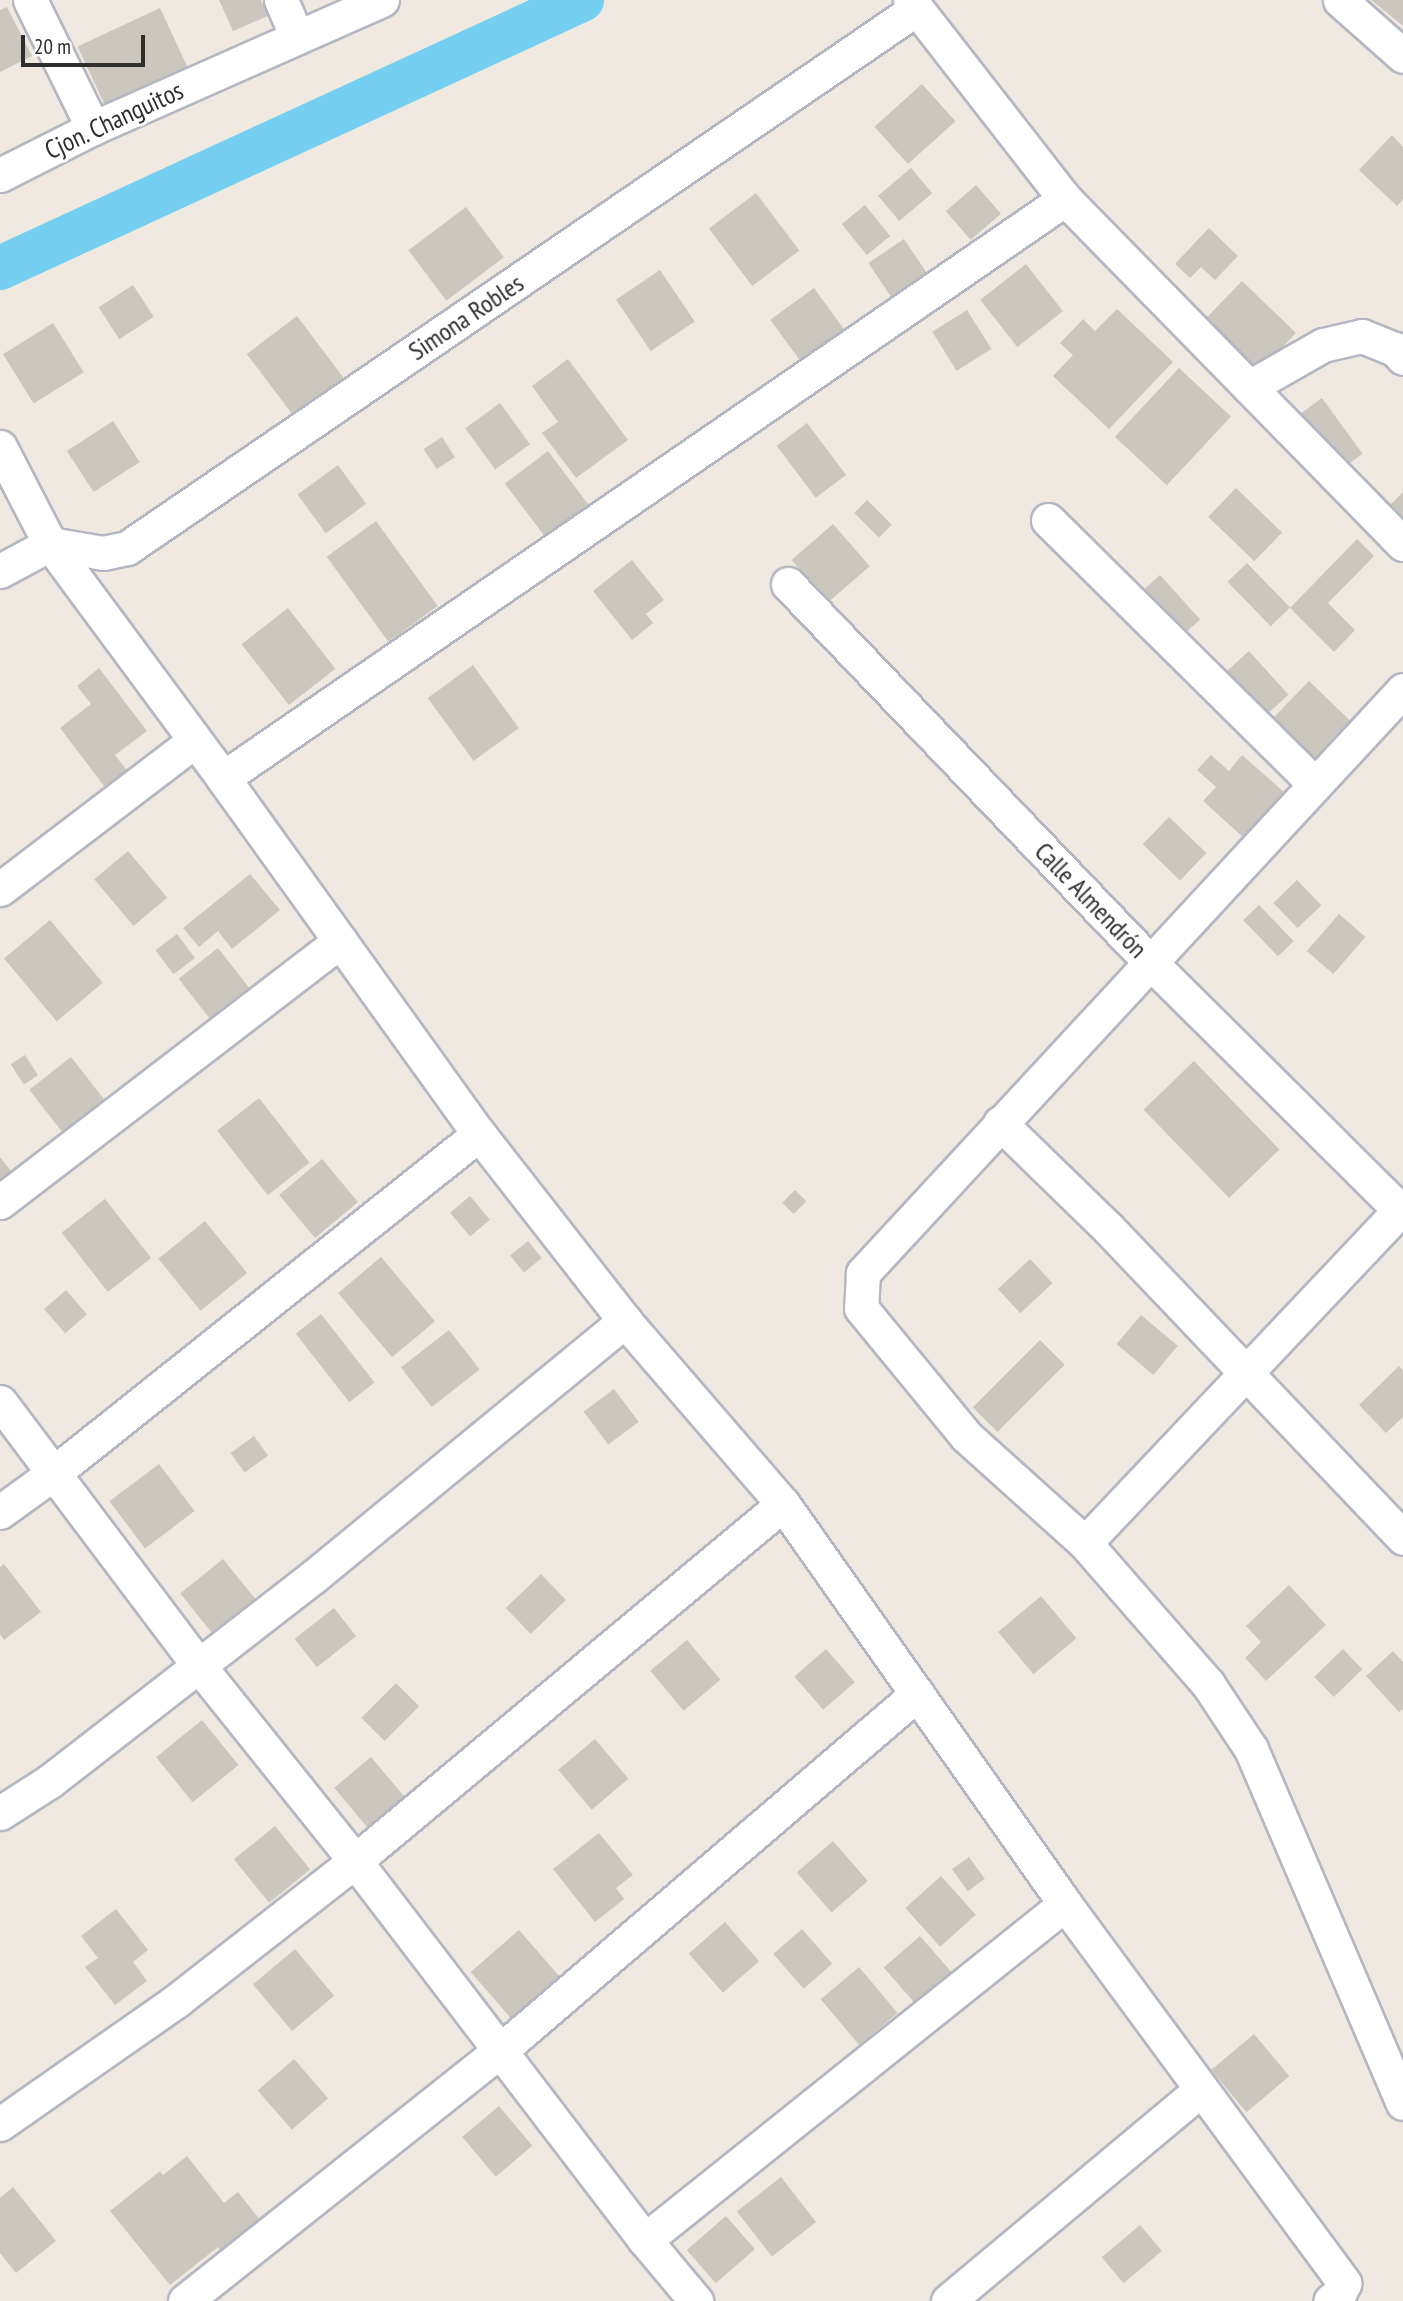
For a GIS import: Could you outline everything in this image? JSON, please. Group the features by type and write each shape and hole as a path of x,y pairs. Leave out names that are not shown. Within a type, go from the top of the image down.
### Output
{"street":[{"path":"30,0 93,128"},
{"path":"281,0 297,37"},
{"name":"Cjon. Changuitos","path":"0,175 93,128 382,0"},
{"path":"1340,0 1403,56"},
{"path":"913,5 1065,199 1403,544"},
{"name":"Simona Robles","path":"50,544 103,553 127,548 913,5"},
{"path":"223,778 1065,199"},
{"path":"1249,387 1323,345 1362,336 1395,349 1403,358"},
{"path":"0,447 50,544 223,778 479,1134 625,1321 783,1504 1065,1903 1344,2283 1339,2294 1330,2301"},
{"path":"1048,520 1315,785"},
{"path":"0,571 50,544"},
{"name":"Calle Almendrón","path":"788,584 1150,962 1401,1208"},
{"path":"1403,690 1000,1122 863,1273 860,1308 966,1436 1085,1543 1208,1684 1251,1749 1403,2104"},
{"path":"0,889 194,741"},
{"path":"0,1202 340,941"},
{"path":"1000,1122 1108,1228 1403,1538"},
{"path":"0,1512 55,1472 479,1134"},
{"path":"1085,1543 1401,1208"},
{"path":"0,1813 50,1781 199,1666 625,1321"},
{"path":"0,1402 199,1666 355,1861 645,2240 696,2301"},
{"path":"0,2124 176,2001 355,1861 783,1504"},
{"path":"185,2301 501,2050 917,1694"},
{"path":"645,2240 1065,1903"},
{"path":"948,2301 1200,2090"}],"building":[{"path":"219,0 261,0 268,16 233,31"},
{"path":"1371,0 1403,0 1403,26"},
{"path":"7,7 32,56 0,72 0,10"},
{"path":"160,8 188,69 106,107 78,46"},
{"path":"922,84 955,121 908,164 874,127"},
{"path":"1392,135 1403,147 1403,199 1397,206 1359,170"},
{"path":"911,168 932,193 899,221 878,196"},
{"path":"976,185 1001,214 971,240 946,211"},
{"path":"756,193 799,251 752,286 709,229"},
{"path":"865,205 890,236 867,255 842,224"},
{"path":"466,207 504,257 446,301 408,250"},
{"path":"1209,228 1238,256 1215,280 1201,267 1190,278 1175,264"},
{"path":"904,239 926,272 891,296 868,263"},
{"path":"1026,264 1063,311 1017,347 980,300"},
{"path":"660,270 695,321 651,351 616,300"},
{"path":"1242,281 1296,333 1256,375 1202,323"},
{"path":"133,285 154,317 119,339 99,307"},
{"path":"814,288 845,330 801,362 770,320"},
{"path":"1117,309 1173,362 1109,429 1053,376 1073,355 1060,343 1083,319 1095,331"},
{"path":"967,310 991,349 957,371 932,332"},
{"path":"297,316 349,385 298,423 247,354"},
{"path":"53,323 84,372 34,403 3,354"},
{"path":"568,359 628,440 576,478 542,433 558,422 532,386"},
{"path":"1179,368 1231,416 1167,485 1115,437"},
{"path":"1322,398 1363,454 1340,470 1299,414"},
{"path":"500,403 530,444 495,470 465,428"},
{"path":"113,421 140,462 94,492 67,451"},
{"path":"807,423 846,475 816,498 777,446"},
{"path":"442,437 455,457 437,469 424,449"},
{"path":"548,451 596,514 552,547 505,483"},
{"path":"338,465 366,504 326,533 298,494"},
{"path":"1236,488 1282,532 1254,561 1208,517"},
{"path":"1403,492 1403,535 1381,514"},
{"path":"867,500 892,525 879,537 854,513"},
{"path":"376,521 438,606 388,642 327,557"},
{"path":"833,524 870,566 828,602 791,560"},
{"path":"1357,539 1374,556 1328,603 1355,630 1334,652 1290,608"},
{"path":"632,560 664,600 646,614 653,623 632,640 593,591"},
{"path":"1247,563 1290,608 1271,626 1228,582"},
{"path":"1160,575 1200,620 1179,638 1139,594"},
{"path":"288,608 335,669 289,705 242,644"},
{"path":"1249,651 1288,695 1267,714 1227,670"},
{"path":"473,665 519,728 474,761 428,698"},
{"path":"99,668 147,731 115,755 133,778 111,795 60,728 91,704 77,686"},
{"path":"1309,681 1357,728 1319,767 1271,721"},
{"path":"1211,755 1229,771 1242,755 1284,792 1244,838 1203,801 1216,787 1197,770"},
{"path":"1169,817 1206,853 1180,880 1143,844"},
{"path":"128,851 167,898 134,926 94,879"},
{"path":"250,874 280,910 232,949 218,931 199,947 183,928"},
{"path":"1297,880 1321,905 1298,928 1273,903"},
{"path":"1259,905 1294,941 1278,956 1243,920"},
{"path":"1339,914 1365,937 1333,974 1307,951"},
{"path":"50,920 103,983 57,1021 4,959"},
{"path":"177,934 195,958 173,974 155,950"},
{"path":"218,948 255,995 216,1026 179,979"},
{"path":"25,1055 38,1075 24,1084 11,1064"},
{"path":"71,1057 112,1109 70,1142 29,1090"},
{"path":"1194,1061 1279,1149 1229,1198 1144,1110"},
{"path":"259,1098 309,1163 268,1195 217,1131"},
{"path":"0,1157 17,1179 0,1193"},
{"path":"322,1159 358,1202 315,1238 279,1195"},
{"path":"795,1190 806,1201 794,1214 782,1203"},
{"path":"470,1196 490,1220 470,1236 450,1213"},
{"path":"105,1199 151,1258 108,1292 62,1233"},
{"path":"205,1221 247,1273 201,1311 158,1259"},
{"path":"528,1241 542,1258 524,1273 510,1255"},
{"path":"381,1257 435,1321 392,1357 338,1293"},
{"path":"1030,1259 1053,1283 1020,1313 998,1289"},
{"path":"66,1290 87,1314 65,1333 44,1309"},
{"path":"321,1314 375,1383 349,1402 296,1334"},
{"path":"1141,1315 1178,1346 1153,1375 1117,1344"},
{"path":"449,1330 480,1369 432,1407 401,1368"},
{"path":"1040,1340 1065,1365 998,1432 973,1407"},
{"path":"1399,1366 1403,1370 1403,1417 1386,1433 1359,1405"},
{"path":"614,1389 639,1422 608,1445 584,1412"},
{"path":"254,1436 268,1455 245,1472 231,1453"},
{"path":"159,1464 195,1511 145,1548 109,1501"},
{"path":"223,1559 264,1610 221,1644 180,1594"},
{"path":"4,1564 41,1612 4,1640 0,1634 0,1567"},
{"path":"541,1574 566,1600 531,1634 506,1608"},
{"path":"1289,1585 1326,1625 1266,1681 1245,1658 1261,1642 1246,1626"},
{"path":"1041,1596 1076,1638 1033,1674 998,1632"},
{"path":"334,1608 356,1636 317,1667 295,1639"},
{"path":"687,1640 720,1680 684,1711 650,1671"},
{"path":"826,1649 855,1682 823,1710 794,1677"},
{"path":"1343,1649 1362,1669 1334,1697 1314,1677"},
{"path":"1393,1651 1403,1662 1403,1709 1399,1712 1366,1676"},
{"path":"396,1683 419,1706 385,1741 361,1718"},
{"path":"202,1720 239,1765 193,1802 156,1757"},
{"path":"595,1739 628,1779 592,1810 558,1770"},
{"path":"371,1757 404,1797 368,1828 334,1788"},
{"path":"275,1826 310,1870 269,1903 234,1859"},
{"path":"599,1833 633,1875 616,1888 624,1899 595,1922 553,1869"},
{"path":"833,1841 868,1881 832,1912 797,1872"},
{"path":"969,1857 985,1879 968,1891 952,1869"},
{"path":"941,1876 976,1915 940,1947 905,1908"},
{"path":"116,1909 148,1950 133,1962 147,1981 115,2005 85,1967 98,1958 81,1936"},
{"path":"725,1922 759,1961 723,1993 689,1953"},
{"path":"802,1929 832,1964 803,1989 773,1954"},
{"path":"519,1930 567,1985 519,2027 471,1972"},
{"path":"920,1936 954,1975 918,2007 884,1967"},
{"path":"295,1949 334,1996 292,2031 253,1984"},
{"path":"859,1967 898,2013 859,2045 821,1999"},
{"path":"1254,2034 1289,2076 1246,2112 1211,2070"},
{"path":"294,2059 328,2098 292,2130 258,2090"},
{"path":"499,2106 532,2146 496,2177 462,2137"},
{"path":"187,2156 224,2203 238,2192 260,2220 221,2252 218,2247 170,2285 110,2211 160,2171 163,2175"},
{"path":"781,2177 816,2222 772,2256 737,2211"},
{"path":"13,2187 56,2241 16,2273 0,2253 0,2198"},
{"path":"726,2216 755,2249 716,2283 687,2250"},
{"path":"1140,2225 1162,2251 1124,2283 1102,2257"}],"waterway":[{"path":"0,268 582,0"}]}
